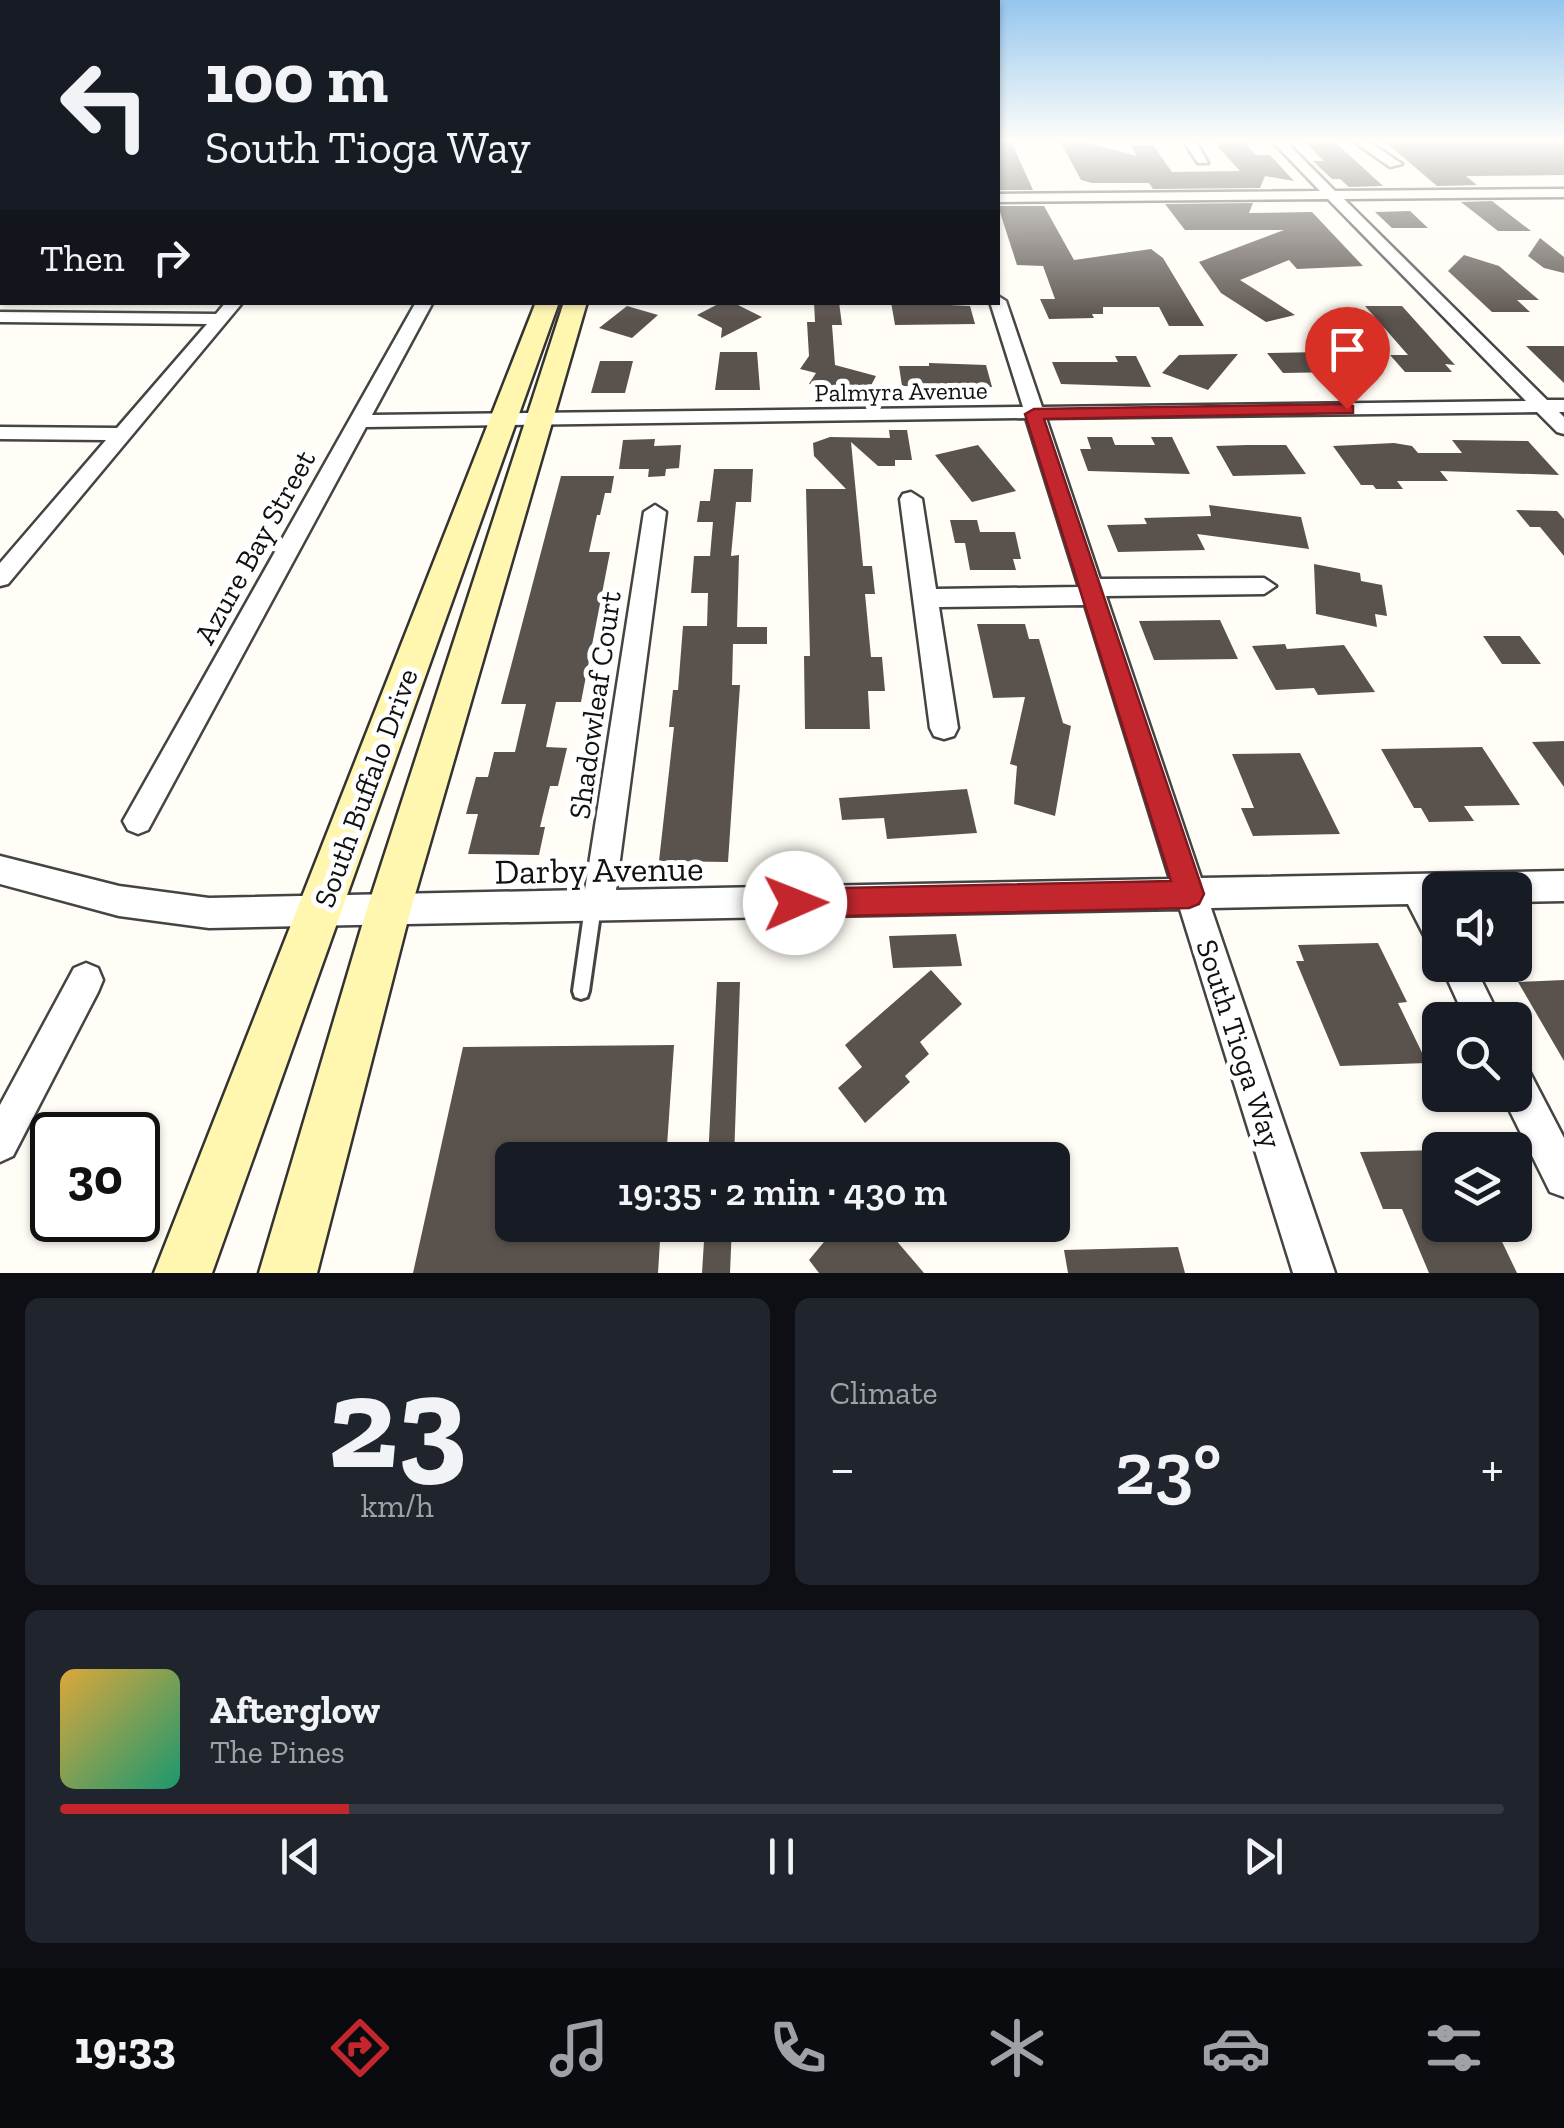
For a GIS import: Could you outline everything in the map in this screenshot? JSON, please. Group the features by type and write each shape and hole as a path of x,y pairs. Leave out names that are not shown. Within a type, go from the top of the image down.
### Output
{"main road":[{"name":"South Buffalo Drive","path":"288,1273 520,421 547,305"},
{"name":"South Buffalo Drive","path":"183,1273 320,913 520,421 575,305"}],"street":[{"path":"1337,200 1564,428"},
{"path":"32,317 46,305"},
{"path":"0,578 232,305"},
{"name":"Azure Bay Street","path":"138,821 423,305"},
{"name":"South Tioga Way","path":"999,305 1314,1273"},
{"path":"0,317 220,320"},
{"name":"Palmyra Avenue","path":"359,421 1564,406"},
{"path":"0,433 122,434"},
{"path":"911,498 944,728"},
{"name":"Shadowleaf Court","path":"596,907 655,512"},
{"path":"925,598 1264,586"},
{"name":"Darby Avenue","path":"0,870 118,901 209,914 1564,886"},
{"path":"1417,889 1422,899"},
{"path":"0,1144 86,980"},
{"path":"1530,1112 1564,1178"}],"lane":[{"path":"581,991 596,907"}],"building":[{"path":"1492,201 1531,231 1498,231 1461,202"},
{"path":"1253,203 1249,213 1312,212 1363,266 1297,269 1289,260 1240,280 1295,315 1266,322 1221,293 1199,262 1284,230 1185,230 1165,204"},
{"path":"1000,206 1044,206 1074,260 1151,249 1163,258 1204,326 1169,326 1159,307 1103,307 1103,314 1092,314 1094,318 1049,319 1040,299 1055,299 1043,266 1017,265"},
{"path":"1410,211 1428,228 1392,228 1375,212"},
{"path":"1540,238 1564,257 1564,273 1544,268 1528,256"},
{"path":"1464,255 1499,266 1539,300 1517,300 1530,312 1492,312 1448,271"},
{"path":"716,305 738,305 762,317 721,338 722,328 697,315"},
{"path":"814,305 839,305 842,325 832,325 835,365 876,376 867,393 809,384 816,373 800,369 809,356 807,322 815,322"},
{"path":"892,305 970,306 975,324 895,325"},
{"path":"627,306 658,315 632,338 599,328"},
{"path":"1365,306 1402,306 1455,365 1445,364 1452,372 1405,372 1390,355 1408,355"},
{"path":"1526,346 1564,346 1564,383"},
{"path":"720,352 757,352 760,390 715,390"},
{"path":"1322,352 1338,372 1283,373 1267,353"},
{"path":"1238,354 1208,390 1162,373 1179,355"},
{"path":"1115,356 1136,356 1151,387 1061,384 1052,362 1118,362"},
{"path":"600,361 633,361 625,393 591,393"},
{"path":"986,365 992,387 902,386 899,366"},
{"path":"889,430 907,430 912,460 878,466 851,442 863,566 872,566 875,594 865,594 871,657 882,657 885,691 868,691 870,729 805,729 804,656 810,656 806,489 846,489 814,456 813,443 830,437 890,438"},
{"path":"1087,437 1112,437 1115,445 1155,445 1151,437 1172,437 1190,474 1088,471 1080,449 1091,449"},
{"path":"655,439 654,446 681,445 679,468 666,469 665,476 648,477 649,469 619,469 623,440"},
{"path":"1452,440 1528,441 1559,475 1440,471 1448,481 1397,481 1403,489 1376,489 1373,485 1361,485 1333,446 1394,443 1412,446 1418,453 1462,453"},
{"path":"978,445 1016,491 972,502 935,455"},
{"path":"1286,445 1306,474 1233,476 1216,446"},
{"path":"714,469 753,469 751,502 736,502 731,556 739,555 737,627 767,627 767,644 733,644 732,685 740,685 728,862 659,861 674,727 669,727 673,690 678,690 683,626 707,626 708,593 691,593 694,556 710,556 713,522 697,522 700,501 710,501"},
{"path":"561,476 614,476 611,493 605,493 597,515 589,552 610,552 581,702 556,702 546,747 567,748 558,786 550,786 540,827 545,827 539,855 468,854 478,814 466,814 476,777 488,777 494,752 515,752 526,704 501,704"},
{"path":"1209,505 1301,517 1309,549 1197,534 1205,550 1118,552 1107,525 1147,524 1144,518 1211,516"},
{"path":"1516,510 1557,511 1564,519 1564,556 1540,527 1530,527"},
{"path":"950,520 977,520 980,532 1015,532 1021,559 1013,559 1016,570 970,570 965,543 955,543"},
{"path":"1314,564 1360,573 1361,581 1382,585 1387,616 1375,614 1377,627 1316,614"},
{"path":"1220,620 1238,659 1154,660 1139,621"},
{"path":"977,624 1025,624 1029,639 1039,639 1063,723 1071,726 1055,816 1014,804 1017,766 1010,764 1025,697 993,698"},
{"path":"1483,636 1520,636 1541,664 1502,664"},
{"path":"1285,644 1287,649 1344,645 1375,692 1318,695 1314,688 1276,690 1252,646"},
{"path":"1564,741 1564,787 1532,742"},
{"path":"1482,747 1520,805 1464,806 1474,821 1429,822 1421,808 1414,808 1381,749"},
{"path":"1300,753 1340,834 1253,836 1241,808 1254,808 1232,754"},
{"path":"967,789 977,833 887,839 884,818 842,820 839,798"},
{"path":"956,934 962,966 893,968 889,936"},
{"path":"1378,943 1407,1002 1398,1003 1422,1053 1422,1063 1340,1066 1296,961 1304,961 1298,945"},
{"path":"931,970 962,1004 920,1042 929,1054 905,1076 910,1082 865,1123 838,1088 862,1067 845,1045"},
{"path":"1564,980 1564,1061 1518,982"},
{"path":"717,982 740,982 735,1142 709,1142"},
{"path":"674,1045 667,1142 495,1142 495,1242 660,1242 658,1273 413,1273 463,1047"},
{"path":"1422,1150 1422,1242 1502,1242 1517,1273 1429,1273 1402,1209 1383,1209 1360,1152"},
{"path":"704,1242 731,1242 730,1273 702,1273"},
{"path":"824,1242 898,1242 924,1273 819,1273 809,1260"},
{"path":"1178,1247 1185,1273 1068,1273 1064,1250"}],"route":[{"path":"795,903 1189,894 1034,414 1347,409"}]}
